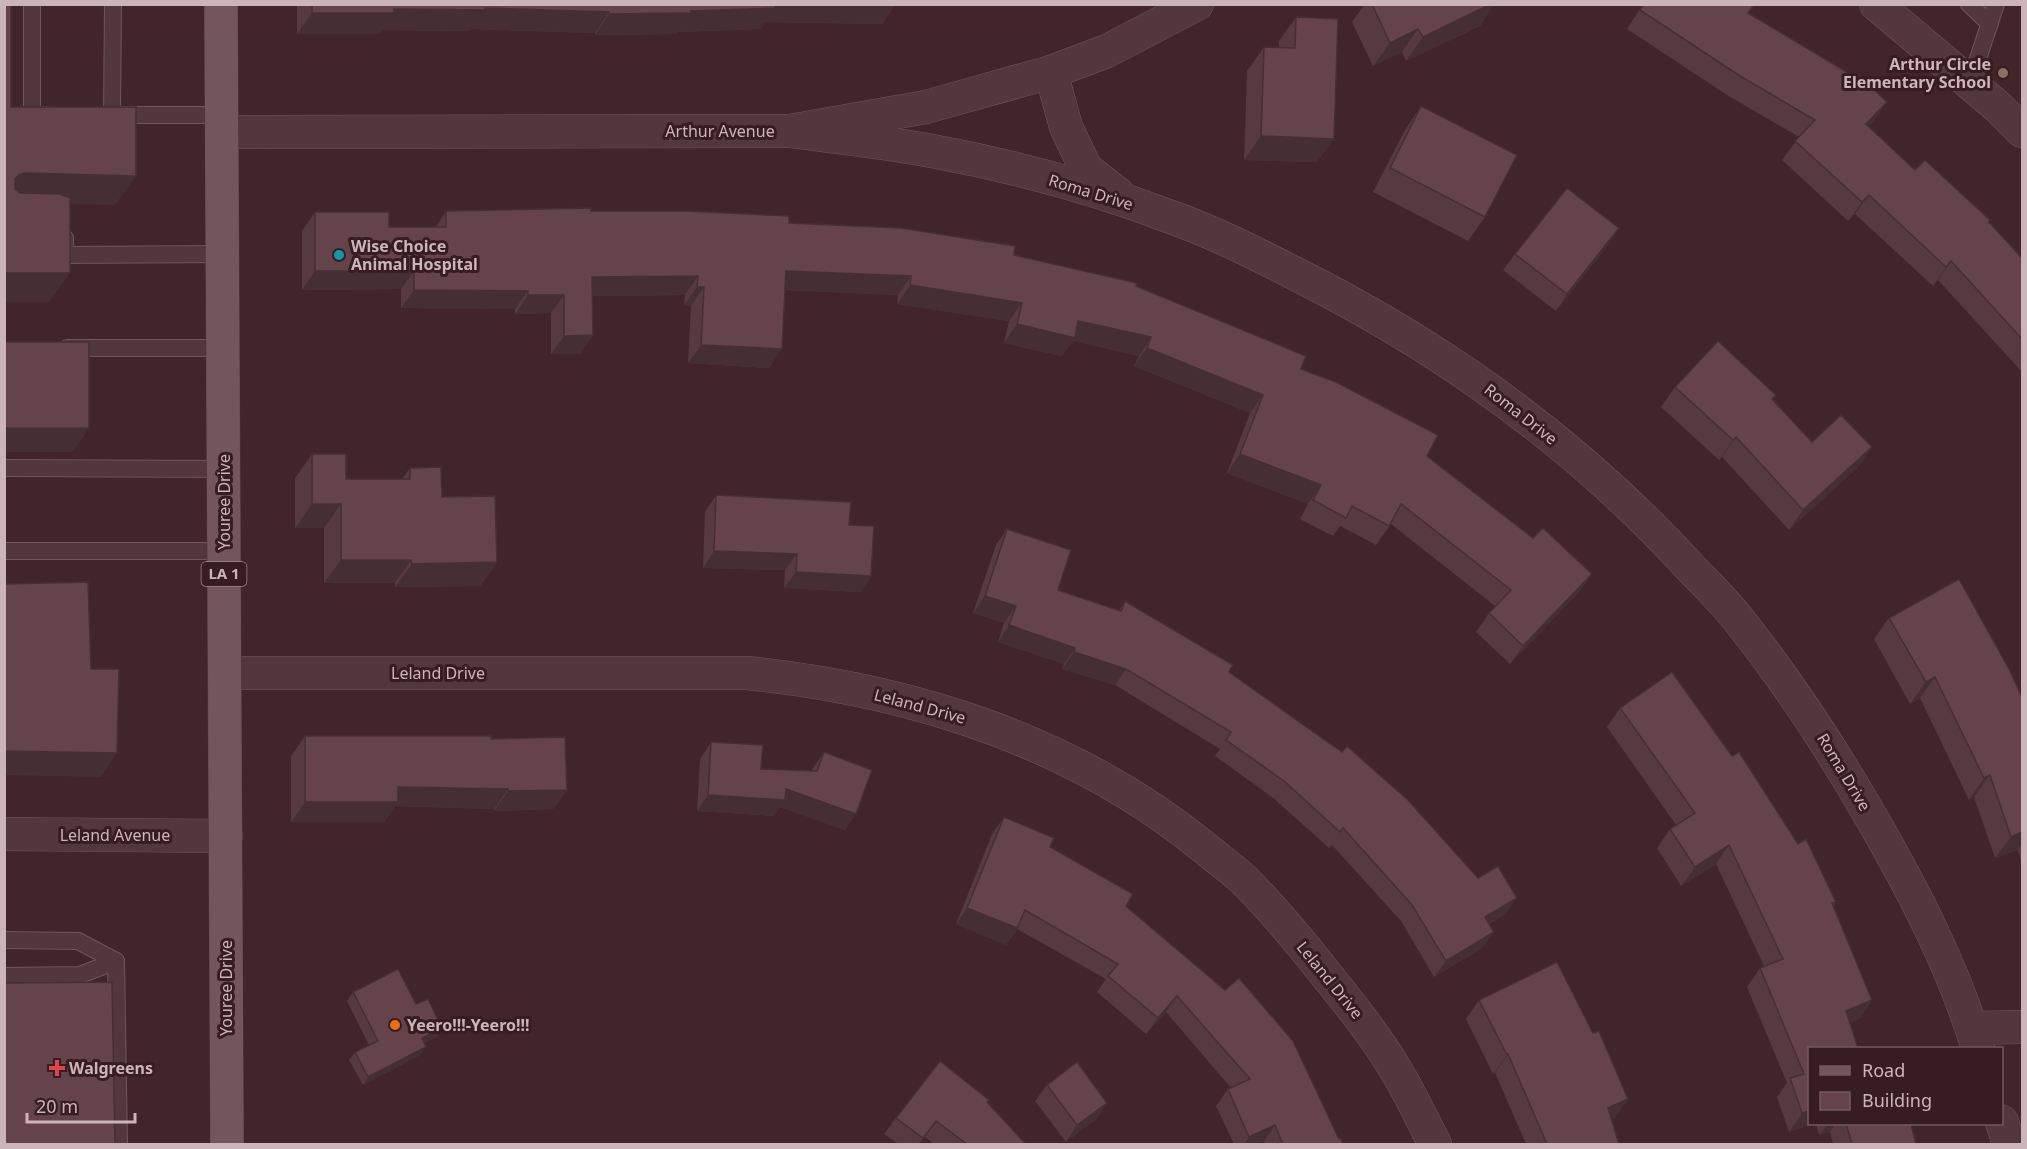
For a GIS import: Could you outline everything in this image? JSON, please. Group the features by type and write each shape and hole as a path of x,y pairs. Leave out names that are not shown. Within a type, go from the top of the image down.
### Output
{"main road":[{"name":"Youree Drive","path":"221,4 226,1144"}],"street":[{"name":"Arthur Avenue","path":"221,123 790,131 926,107 1051,72 1107,51 1197,4"},
{"path":"1876,4 1970,83 2022,131"},
{"path":"1051,72 1065,127 1086,169 1132,204"},
{"name":"Roma Drive","path":"790,131 930,150 999,165 1170,216 1233,242 1364,309 1469,374 1556,440 1651,524 1736,617 1812,719 1914,891 1940,948 1975,1038"},
{"name":"Leland Drive","path":"225,673 747,673 800,678 904,699 1006,733 1092,771 1172,821 1244,880 1307,951 1370,1030 1398,1074 1435,1144"},
{"name":"Leland Avenue","path":"4,834 226,836"},
{"path":"1975,1038 2022,1027"},
{"path":"2002,1125 2009,1144"}],"lane":[{"path":"32,4 32,115 66,115"},
{"path":"113,4 107,115 221,123"},
{"path":"1969,4 1990,24"},
{"path":"1970,83 1996,4"},
{"path":"57,220 65,233 65,255 222,254"},
{"path":"50,348 223,348"},
{"path":"4,468 224,469"},
{"path":"4,551 224,551"},
{"path":"4,940 78,940 116,961"},
{"path":"4,976 80,975 116,961"},
{"path":"116,961 119,1144"}],"building":[{"path":"4,4 11,4 11,107 136,107 136,176 24,173 15,179 15,189 20,193 60,194 70,198 70,273 4,273"},
{"path":"312,4 775,4 775,8 691,11 691,13 609,14 609,12 485,8 485,10 394,9 394,13 312,13"},
{"path":"1372,4 1491,4 1423,37 1418,29 1390,43"},
{"path":"1644,4 1751,4 1753,6 1748,13 1855,77 1858,74 1887,102 1866,124 1915,170 1925,160 1990,220 1989,222 2022,258 2022,339 1951,261 1946,267 1869,195 1862,202 1795,141 1815,120 1740,76 1640,10"},
{"path":"1296,17 1338,19 1334,139 1261,136 1264,47 1295,48"},
{"path":"1421,106 1517,155 1485,217 1390,168"},
{"path":"1567,188 1619,228 1567,294 1515,254"},
{"path":"591,208 591,211 686,211 789,216 789,223 901,228 1015,246 1014,255 1137,283 1136,286 1306,356 1301,369 1336,382 1438,435 1427,456 1533,538 1543,528 1592,574 1523,646 1489,613 1511,590 1401,504 1389,526 1352,506 1346,518 1313,500 1321,485 1240,454 1263,395 1147,348 1151,337 1078,321 1075,338 1017,324 1022,303 910,285 911,276 786,271 782,349 701,345 704,287 697,287 698,276 592,277 593,335 564,336 564,295 528,295 528,291 414,290 414,271 315,271 315,212 389,212 389,227 446,227 446,211"},
{"path":"1718,341 1776,395 1772,399 1812,442 1841,415 1872,447 1803,510 1736,437 1733,440 1675,387"},
{"path":"4,342 89,342 89,428 4,428"},
{"path":"312,454 346,454 346,479 410,479 410,468 441,467 442,497 495,496 497,562 412,564 411,560 341,560 341,504 312,504"},
{"path":"716,495 851,502 849,525 874,526 871,576 796,572 797,554 714,551"},
{"path":"1007,529 1071,550 1058,590 1121,611 1125,601 1233,665 1229,672 1342,752 1347,746 1408,800 1478,878 1498,866 1517,898 1485,917 1494,932 1446,961 1412,905 1343,828 1340,832 1284,781 1226,740 1231,732 1126,669 1074,652 1075,648 1009,625 1016,606 985,596"},
{"path":"1959,579 2022,697 2022,832 2011,837 1990,775 1984,778 1935,677 1926,682 1889,618"},
{"path":"88,582 91,669 119,669 117,753 4,751 4,584"},
{"path":"1672,672 1732,756 1739,752 1798,844 1806,839 1836,902 1832,903 1872,1000 1846,1011 1858,1047 1808,1047 1808,1111 1802,1113 1790,1078 1804,1074 1760,968 1783,959 1729,845 1695,867 1670,829 1695,813 1620,708"},
{"path":"305,736 491,736 491,739 565,737 567,790 508,791 508,789 398,787 398,802 305,802"},
{"path":"711,742 763,745 761,769 817,771 824,752 872,770 856,814 786,789 785,800 708,795"},
{"path":"1004,817 1054,838 1050,847 1133,894 1126,906 1225,990 1239,978 1293,1041 1343,1144 1283,1144 1275,1125 1249,1137 1228,1089 1250,1079 1177,996 1158,1018 1108,976 1118,964 1025,910 1017,928 967,908"},
{"path":"1557,962 1593,1033 1599,1031 1628,1099 1608,1108 1619,1144 1547,1144 1508,1054 1479,1000"},
{"name":"Yeero!!!-Yeero!!!","path":"398,969 416,1004 428,999 442,1028 422,1038 426,1047 368,1077 355,1052 378,1041 353,992"},
{"name":"Walgreens","path":"112,982 115,1144 4,1144 4,983"},
{"path":"940,1061 989,1100 987,1102 1026,1144 967,1144 936,1121 923,1138 896,1118"},
{"path":"1077,1062 1107,1103 1077,1125 1047,1085"},
{"path":"1846,1125 1911,1125 1916,1144 1852,1144"}],"place":[{"name":"Arthur Circle Elementary School","path":"2003,73"},
{"name":"Wise Choice Animal Hospital","path":"339,255"},
{"name":"Yeero!!!-Yeero!!!","path":"395,1025"},
{"name":"Walgreens","path":"57,1068"}]}
